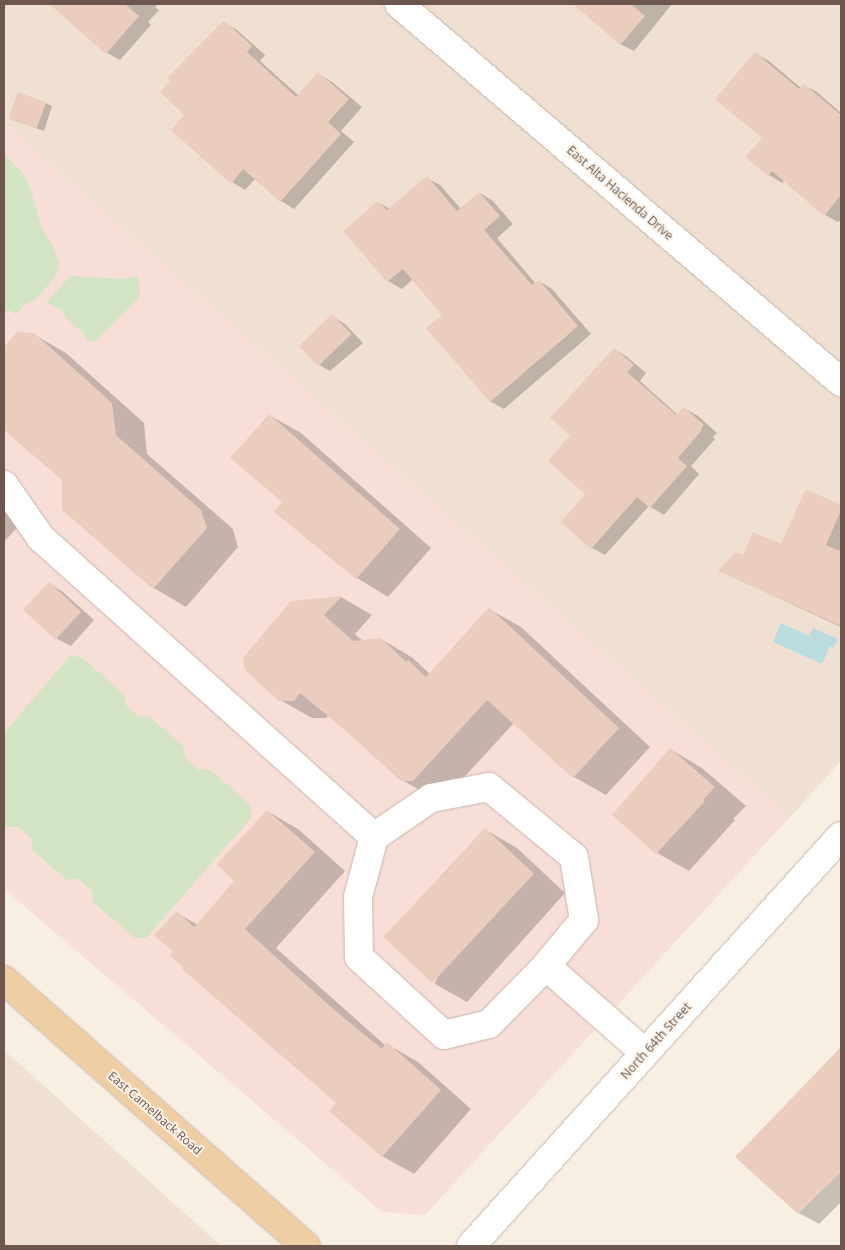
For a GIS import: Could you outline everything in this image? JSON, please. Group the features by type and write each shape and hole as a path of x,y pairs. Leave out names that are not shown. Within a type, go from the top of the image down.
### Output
{"main road":[{"name":"East Camelback Road","path":"4,980 306,1246"}],"street":[{"name":"East Alta Hacienda Drive","path":"399,4 841,382"},
{"path":"4,484 41,538 374,837"},
{"path":"489,787 574,857 584,920 546,966 489,1024 444,1035 359,957 358,897 374,837 431,798 489,787"},
{"name":"North 64th Street","path":"471,1246 841,836"},
{"path":"546,966 645,1053"}],"shaded area":[{"path":"4,4 841,4 841,761 790,817 4,123"},
{"path":"4,123 790,817 425,1215 382,1212 4,889"},
{"path":"4,1050 221,1246 4,1246"}],"green space":[{"path":"4,154 22,172 30,187 41,227 52,245 59,263 56,276 35,300 25,304 16,314 8,310 4,313"},
{"path":"70,276 122,279 136,276 139,280 140,294 137,300 95,342 88,341 83,333 65,317 61,310 47,302"},
{"path":"70,656 82,657 124,695 126,705 139,717 149,716 183,746 185,758 199,770 210,769 250,805 252,817 146,938 135,938 93,902 92,891 79,879 67,880 32,850 32,839 18,827 6,827 4,825 4,733"}],"water":[{"path":"781,623 809,636 813,628 838,639 833,648 830,646 822,664 773,642"}],"building":[{"path":"49,4 125,4 139,16 106,54"},
{"path":"573,4 631,4 645,16 620,45"},
{"path":"224,20 252,46 247,52 296,97 318,72 349,99 328,122 341,134 280,202 243,169 231,184 171,130 184,115 160,92 170,81 167,78"},
{"path":"755,52 799,89 803,83 841,115 841,195 824,216 772,171 768,176 745,157 762,138 715,99"},
{"path":"18,92 46,102 37,129 8,118"},
{"path":"427,176 457,211 479,192 500,216 484,230 532,285 539,280 578,326 490,402 426,328 442,315 403,269 387,282 343,231 378,201 387,210"},
{"path":"332,314 351,334 318,366 299,346"},
{"path":"17,332 34,333 112,403 116,435 201,510 207,528 153,589 62,510 62,480 4,430 4,347"},
{"path":"614,348 634,365 627,372 676,415 684,407 704,425 702,430 678,458 687,466 650,508 637,497 591,549 561,522 585,494 548,461 570,435 550,418"},
{"path":"269,414 400,529 356,579 274,512 282,502 230,458"},
{"path":"806,489 841,505 841,510 826,545 841,552 841,626 718,571 736,552 743,555 753,532 781,544"},
{"path":"49,582 81,612 55,640 23,610"},
{"path":"342,596 324,615 353,641 381,638 406,662 408,660 426,677 489,607 619,728 573,778 487,700 413,781 401,781 346,731 300,693 294,701 279,701 245,670 243,658 291,601"},
{"path":"670,748 715,787 703,800 705,801 656,854 612,815"},
{"path":"267,810 315,852 245,929 332,1008 382,1049 387,1042 441,1090 382,1157 329,1111 336,1103 181,968 183,967 170,955 173,952 154,935 177,911 194,927 234,881 217,864"},
{"path":"485,828 534,874 432,983 383,937"},
{"path":"841,1047 841,1172 798,1214 735,1157"}]}
